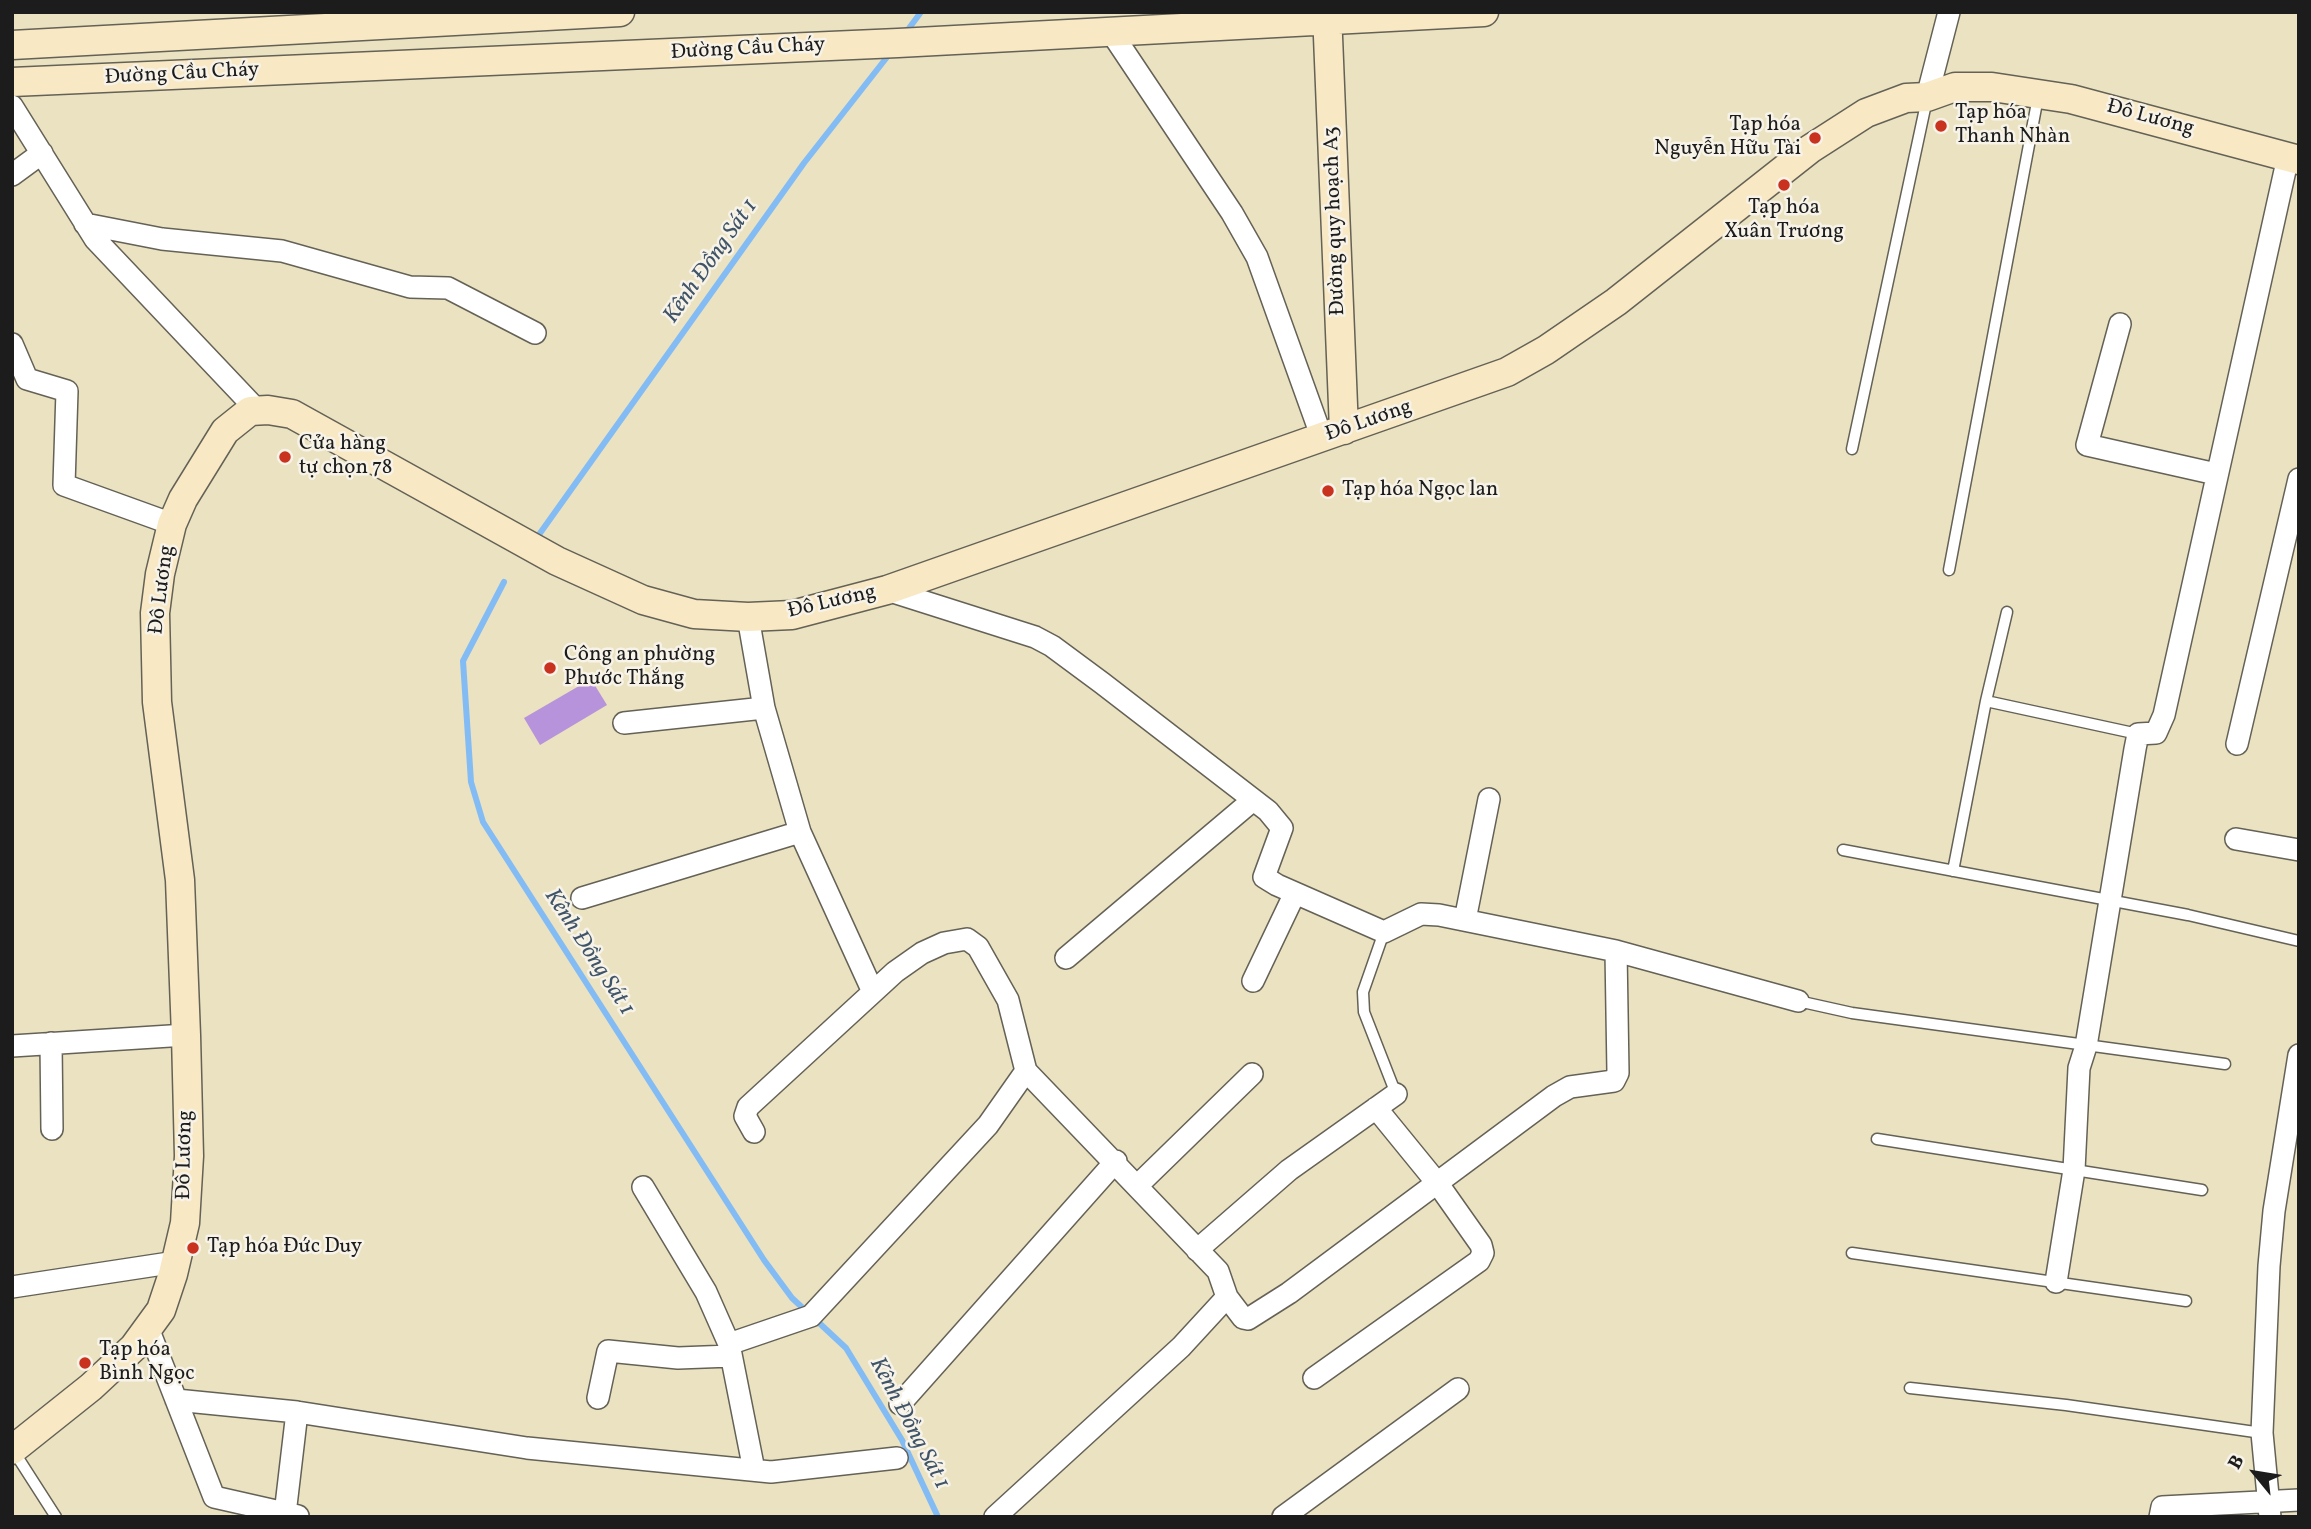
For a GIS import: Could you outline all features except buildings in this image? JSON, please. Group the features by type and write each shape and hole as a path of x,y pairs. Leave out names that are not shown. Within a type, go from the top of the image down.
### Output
{"street":[{"name":"Đường Cầu Cháy","path":"12,45 620,12"},
{"name":"Đường Cầu Cháy","path":"12,82 1111,32 1327,16 1484,12"},
{"path":"1927,97 1949,12"},
{"name":"Đường quy hoạch A3","path":"1327,16 1333,434"},
{"path":"1111,32 1232,213 1257,257 1333,434"},
{"path":"191,35 193,74"},
{"name":"Đô Lương","path":"12,1450 91,1387 134,1347 161,1310 185,1223 189,1156 180,880 157,702 155,614 160,574 172,524 202,464 225,431 250,411 292,414 522,542 615,589 694,614 748,617 792,615 887,590 1507,372 1546,351 1616,302 1810,149 1844,126 1889,103 1906,98 1927,97 1955,87 1992,87 2111,108 2293,158"},
{"path":"12,106 85,224 118,265 257,410"},
{"path":"12,175 42,153"},
{"path":"2056,1282 2074,1170 2079,1068 2086,1046 2138,734 2156,733 2164,715 2216,474 2293,158"},
{"path":"85,224 162,239 282,251 410,287 448,288 535,333"},
{"path":"2120,324 2087,445 2216,474"},
{"path":"12,344 27,379 67,391 64,485 172,524"},
{"path":"2237,744 2299,479"},
{"path":"887,590 1052,646 1253,800 1282,828 1264,877 1295,893 1384,932 1421,914 1465,920 1616,951 1798,1000"},
{"path":"748,617 764,708 800,832 873,992"},
{"path":"624,723 764,708"},
{"path":"1465,920 1489,799"},
{"path":"1066,958 1253,800"},
{"path":"582,898 800,832"},
{"path":"2236,839 2299,849"},
{"path":"1253,981 1295,893"},
{"path":"754,1132 745,1115 748,1107 873,992 922,953 944,943 967,939 978,947 1008,1000 1026,1071 1116,1161 1218,1271 1227,1297 1242,1318 1254,1318 1555,1096 1570,1087 1611,1083 1617,1079 1616,951"},
{"path":"12,1046 186,1035"},
{"path":"51,1043 52,1129"},
{"path":"2269,1510 2262,1433 2274,1210 2299,1055"},
{"path":"598,1398 608,1351 678,1358 730,1350 811,1316 988,1125 1026,1071"},
{"path":"1138,1185 1252,1074"},
{"path":"1197,1250 1289,1170 1396,1094"},
{"path":"1314,1378 1482,1258 1481,1245 1438,1184 1376,1108"},
{"path":"900,1404 1116,1161"},
{"path":"643,1187 706,1292 730,1350 754,1470"},
{"path":"12,1287 176,1262"},
{"path":"995,1517 1181,1347 1227,1297"},
{"path":"148,1328 214,1497 292,1515 297,1412"},
{"path":"1283,1517 1458,1389"},
{"path":"176,1400 297,1412 527,1448 771,1472 897,1458"},
{"path":"2160,1517 2161,1507 2269,1510 2299,1500"}],"lane":[{"path":"1949,570 2038,94"},
{"path":"1852,449 1927,97"},
{"path":"1953,871 1986,701 2007,612"},
{"path":"1986,701 2138,734"},
{"path":"1843,850 2188,915 2299,941"},
{"path":"1384,932 1363,992 1364,1012 1396,1094"},
{"path":"1798,1000 1852,1013 2225,1064"},
{"path":"1877,1139 2202,1190"},
{"path":"1852,1253 2186,1301"},
{"path":"1910,1388 2066,1405 2262,1433"},
{"path":"12,1450 56,1517"}],"waterway":[{"name":"Kênh Đồng Sát 1","path":"904,35 921,12"},
{"name":"Kênh Đồng Sát 1","path":"538,536 804,163 891,52"},
{"name":"Kênh Đồng Sát 1","path":"504,582 463,661 471,782 483,822 764,1260 792,1298 806,1311"},
{"name":"Kênh Đồng Sát 1","path":"816,1320 846,1348 902,1440 938,1517"}],"place":[{"name":"Tạp hóa Thanh Nhàn","path":"1941,126"},
{"name":"Tạp hóa Nguyễn Hữu Tài","path":"1815,138"},
{"name":"Tạp hóa Xuân Trương","path":"1784,185"},
{"name":"Cửa hàng tự chọn 78","path":"285,457"},
{"name":"Tạp hóa Ngọc lan","path":"1328,491"},
{"name":"Công an phường Phước Thắng","path":"550,668"},
{"name":"Tạp hóa Đức Duy","path":"193,1248"},
{"name":"Tạp hóa Bình Ngọc","path":"85,1363"}]}
